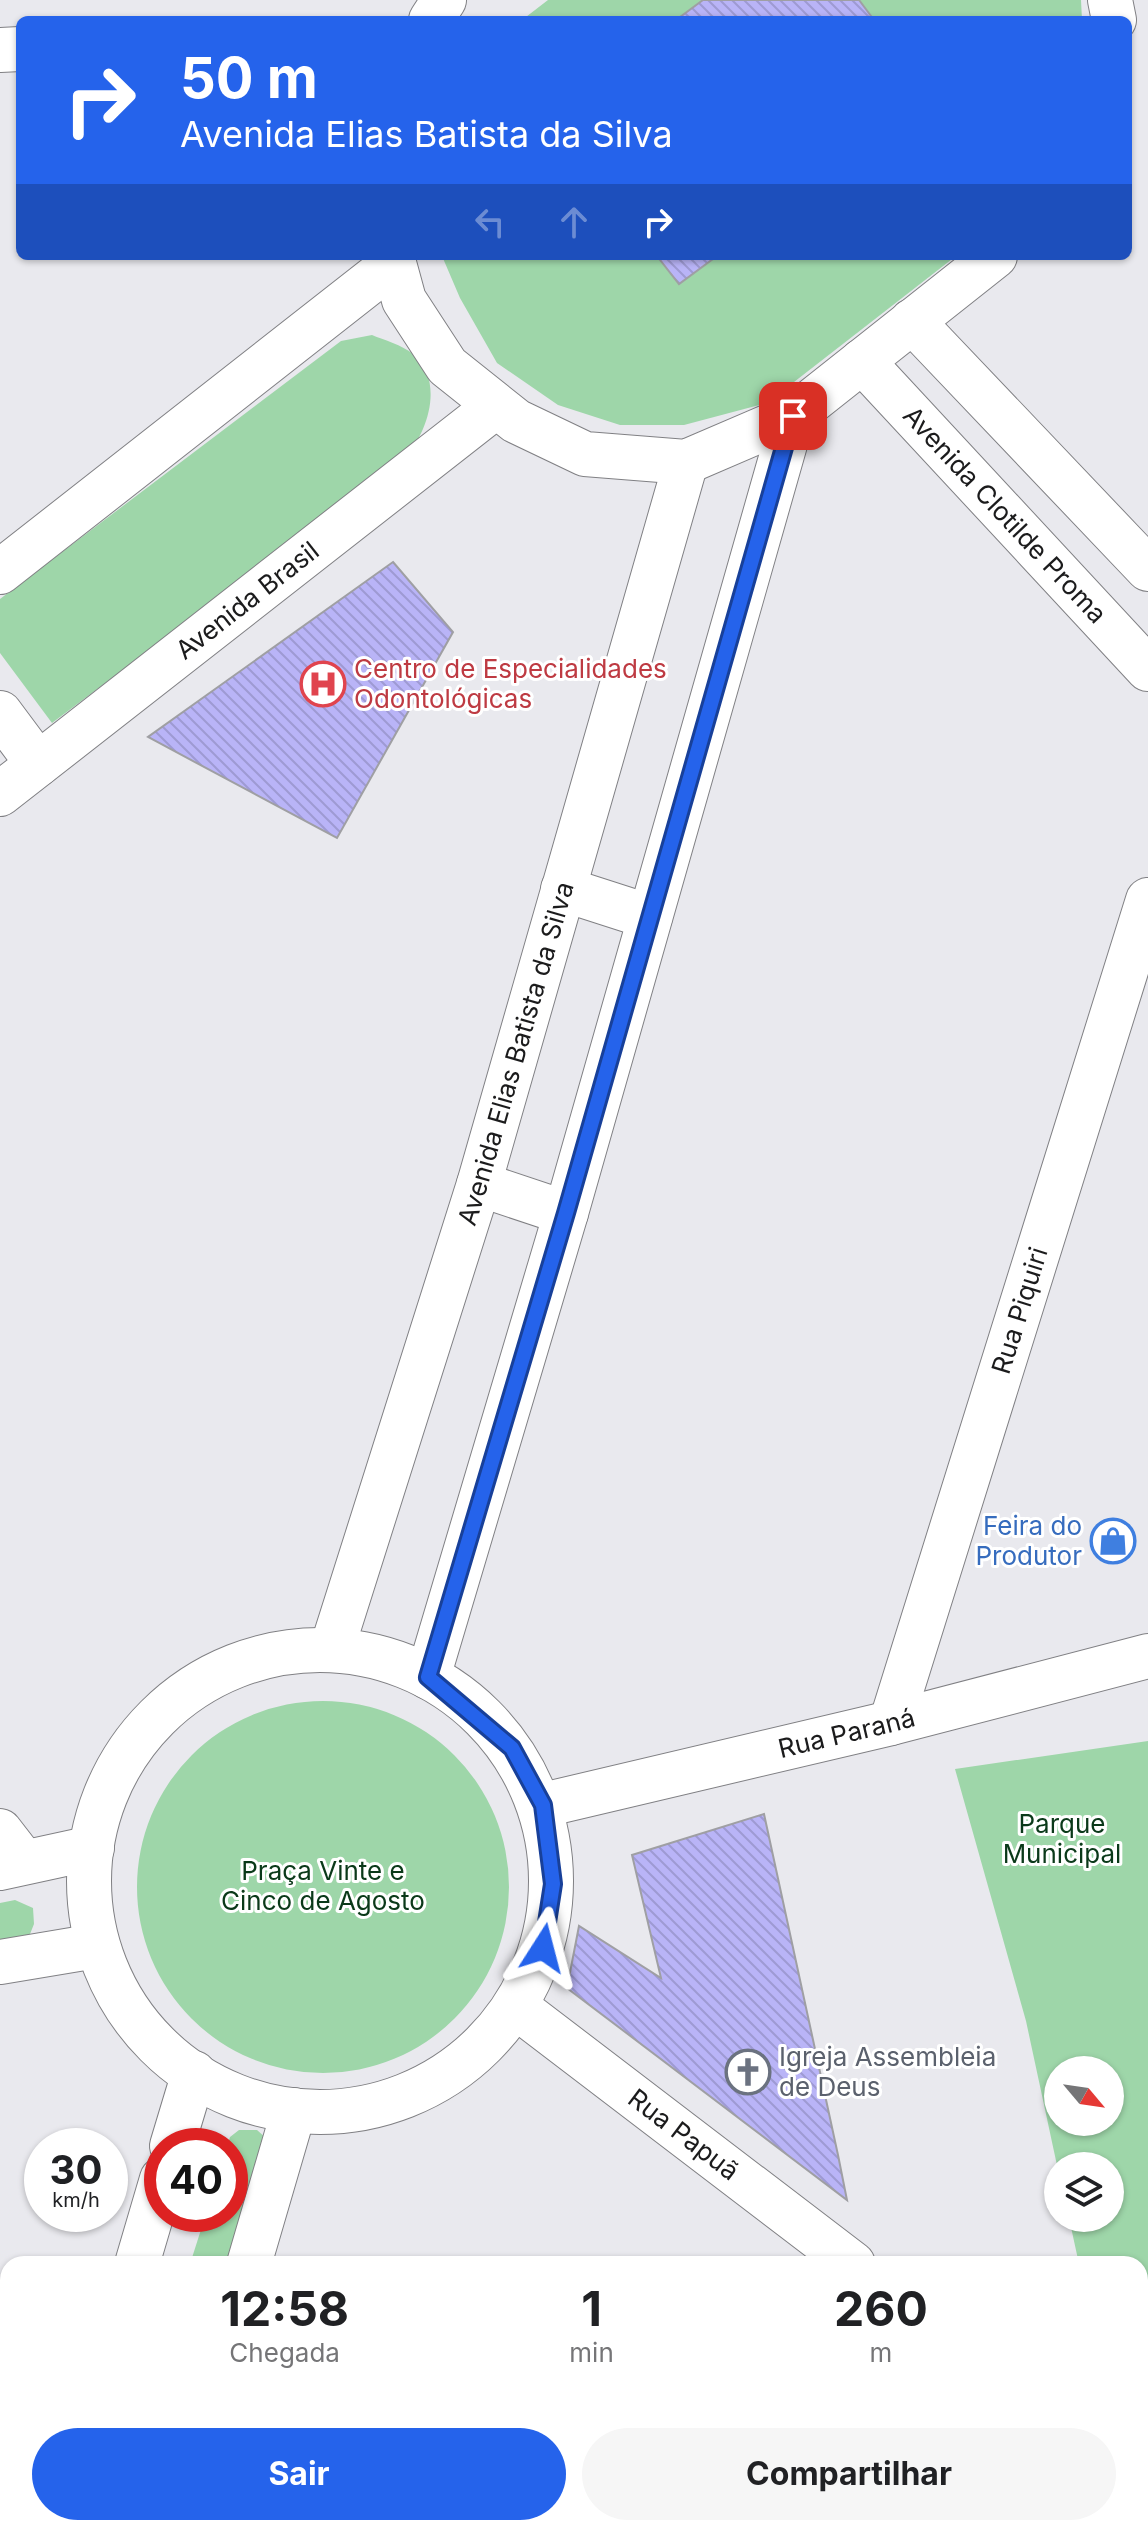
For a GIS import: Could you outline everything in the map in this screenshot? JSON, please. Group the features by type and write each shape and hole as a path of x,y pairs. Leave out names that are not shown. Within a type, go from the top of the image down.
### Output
{"street":[{"path":"0,572 393,260 404,300 447,366 516,421 585,454 686,462 793,416 990,260"},
{"path":"912,321 1148,569"},
{"name":"Avenida Clotilde Proma","path":"862,361 1148,669"},
{"name":"Avenida Brasil","path":"0,794 496,406"},
{"path":"428,1677 566,1213 793,416"},
{"name":"Avenida Elias Batista da Silva","path":"334,1642 479,1184 686,462"},
{"path":"0,713 38,764"},
{"path":"563,889 650,917"},
{"name":"Rua Piquiri","path":"891,1723 1148,900"},
{"path":"479,1184 566,1213"},
{"path":"334,1642 410,1667 428,1677 512,1748 543,1805 553,1884 543,1948 515,2006 475,2053 424,2088 366,2108 294,2110 260,2104 179,2064 147,2033 90,1947 84,1909 92,1848 105,1801 135,1745 179,1699 234,1667 334,1642"},
{"name":"Rua Paraná","path":"543,1805 891,1723 1148,1656"},
{"path":"8,1854 92,1848"},
{"path":"0,1962 90,1947"},
{"name":"Rua Papuã","path":"515,2006 812,2251"},
{"path":"177,2128 194,2073"},
{"path":"251,2256 294,2110"},
{"path":"139,2256 146,2232"}],"green space":[{"path":"548,0 1081,0 1082,16 527,16"},
{"path":"444,260 951,260 767,403 684,425 620,425 558,405 497,363 460,298"},
{"path":"372,335 413,354 423,365 428,378 431,392 426,421 405,458 52,723 0,653 0,599 341,341"},
{"name":"Praça Vinte e Cinco de Agosto","path":"323,1701 359,1705 394,1715 426,1732 455,1755 478,1784 495,1816 505,1851 509,1887 505,1923 495,1958 478,1990 455,2019 426,2042 394,2059 359,2069 323,2073 287,2069 252,2059 220,2042 191,2019 168,1990 151,1958 141,1923 137,1887 141,1851 151,1816 168,1784 191,1755 220,1732 252,1715 287,1705"},
{"name":"Parque Municipal","path":"1148,1741 1148,2256 1077,2256 1072,2232 1124,2232 1124,2152 1054,2152 1051,2136 1124,2136 1124,2056 1044,2056 1044,2105 1026,2021 955,1769"},
{"path":"15,1900 33,1908 34,1924 26,1944 0,1949 0,1903"},
{"path":"248,2130 257,2130 266,2138 248,2205"},
{"path":"200,2232 241,2232 234,2256 193,2256"}],"building":[{"path":"703,0 859,0 871,16 681,16"},
{"path":"660,260 712,260 679,284"},
{"name":"Centro de Especialidades Odontológicas","path":"393,562 453,632 337,838 148,737"},
{"name":"Igreja Assembleia de Deus","path":"764,1814 847,2200 567,1988 579,1926 661,1978 632,1855"}],"place":[{"name":"Centro de Especialidades Odontológicas","path":"323,684"},
{"name":"Feira do Produtor","path":"1113,1541"},
{"name":"Igreja Assembleia de Deus","path":"748,2072"}],"route":[{"path":"543,1948 553,1884 543,1805 512,1748 428,1677 566,1213 793,416"}]}
